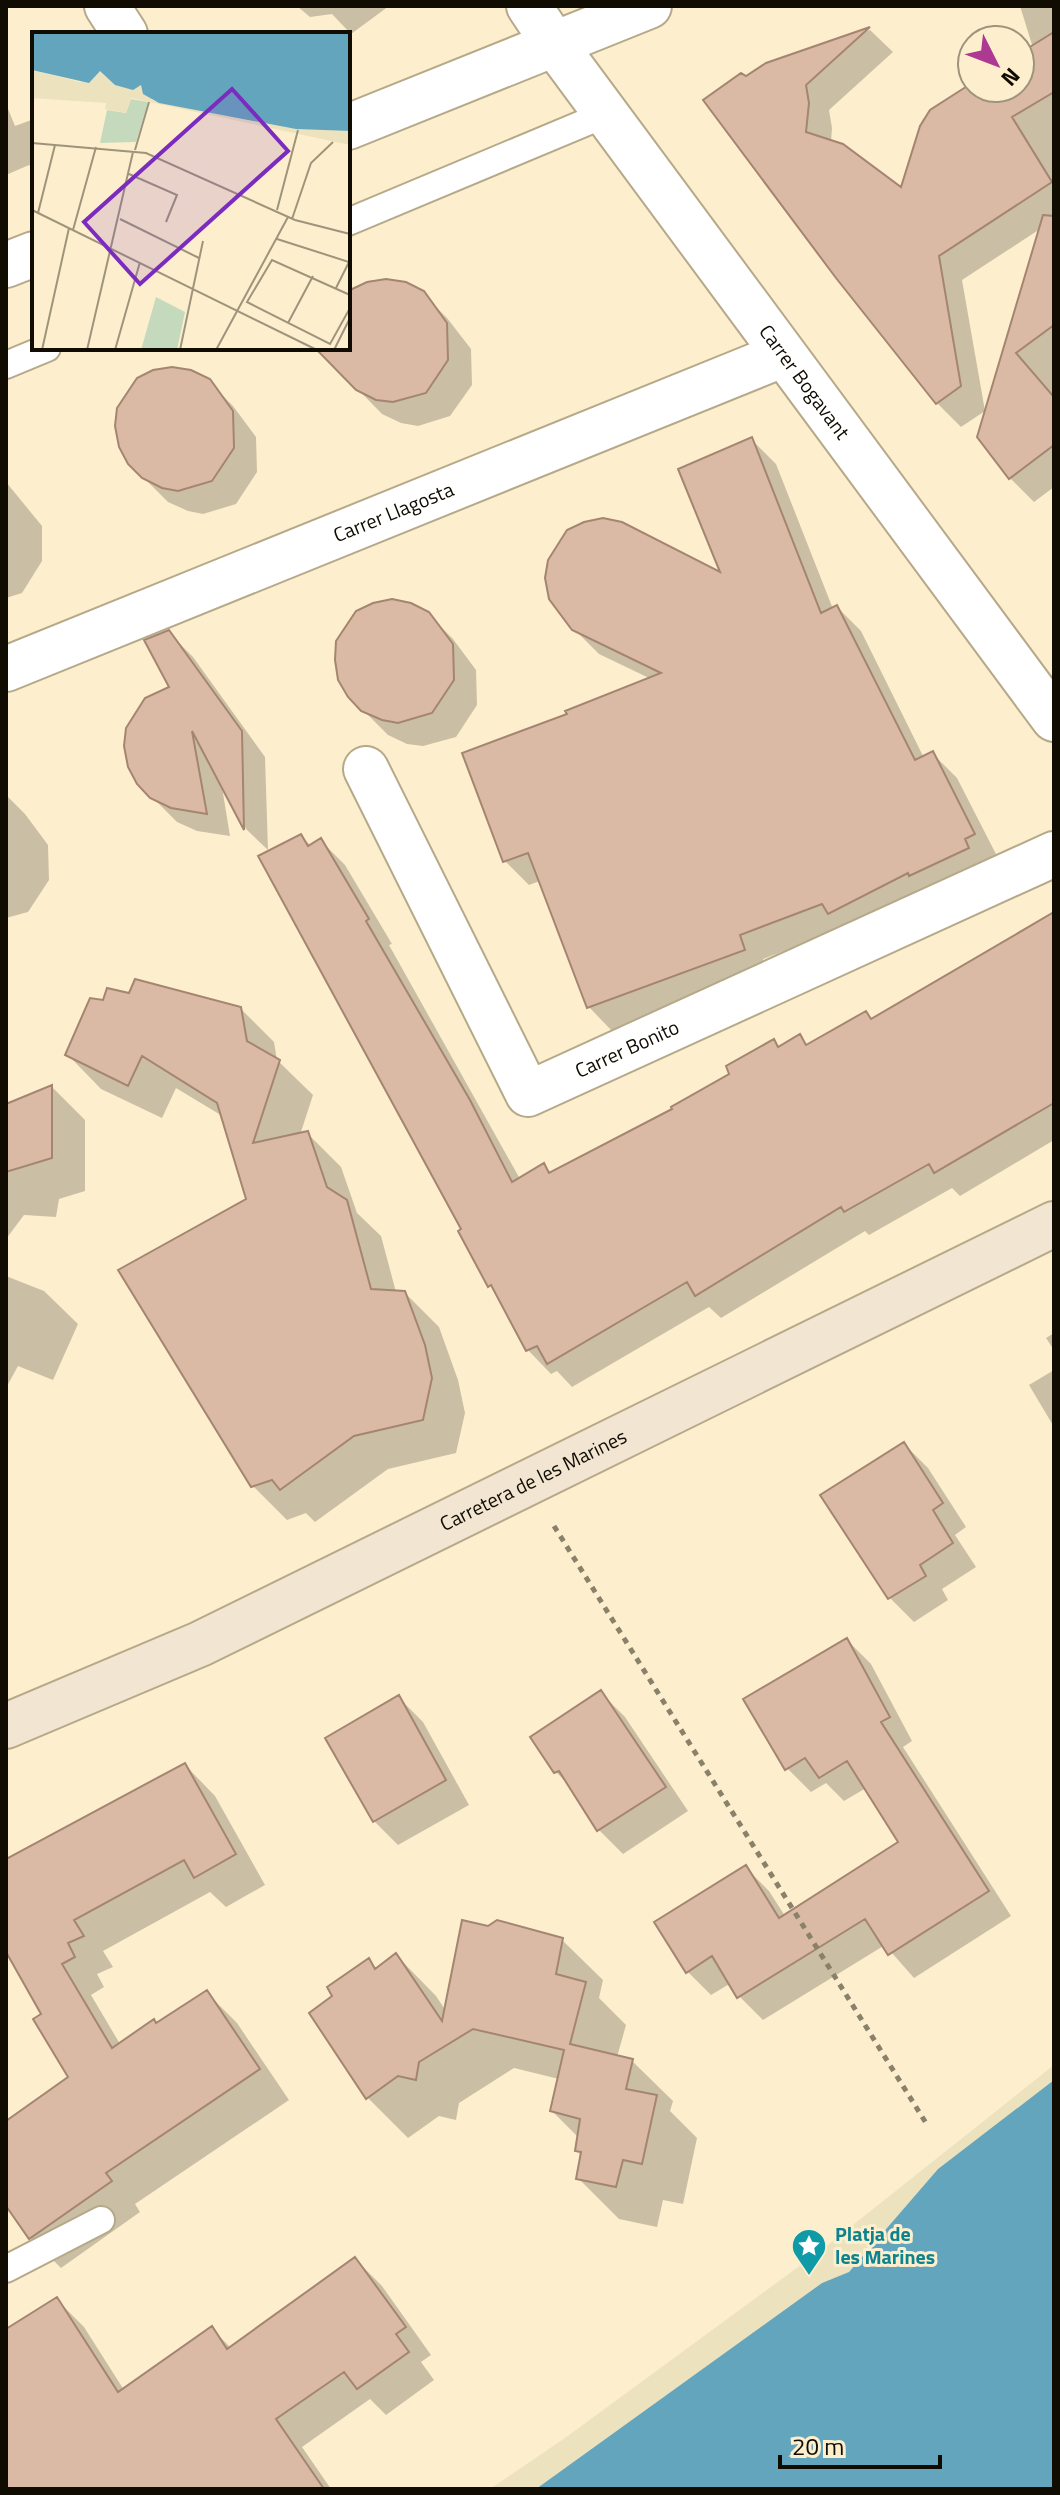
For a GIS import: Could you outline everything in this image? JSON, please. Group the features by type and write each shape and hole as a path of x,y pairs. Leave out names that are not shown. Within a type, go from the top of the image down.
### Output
{"main road":[{"name":"Carretera de les Marines","path":"6,1726 200,1644 1054,1224"}],"street":[{"path":"107,6 124,32"},
{"name":"Carrer Bogavant","path":"529,6 782,355 1054,719"},
{"path":"350,126 649,6"},
{"path":"6,265 32,255"},
{"name":"Carrer Llagosta","path":"6,669 782,355"},
{"name":"Carrer Bonito","path":"366,769 528,1094 1054,854"}],"lane":[{"path":"350,221 606,114"},
{"path":"6,365 42,350"},
{"path":"6,2269 101,2220"}],"path":[{"path":"527,1483 926,2123"}],"sand":[{"name":"Platja de les Marines","path":"1054,2065 1054,2080 938,2169 849,2272 822,2283 536,2489 490,2489 565,2438 824,2248"}],"water":[{"path":"1054,2080 1054,2489 536,2489 822,2283 849,2272 938,2169"}],"building":[{"path":"870,27 806,85 809,103 806,132 843,144 901,187 920,126 930,110 956,93 956,104 1034,104 1012,117 1052,182 939,256 961,386 936,404 836,278 703,100 741,73 746,76 766,63"},
{"path":"1054,32 1054,92 1036,103 1036,43"},
{"path":"1043,215 1054,216 1054,325 1016,353 1054,397 1054,445 1009,479 977,437"},
{"path":"386,279 406,282 424,291 447,323 448,360 426,393 393,402 376,400 356,390 317,350 350,350 350,290 367,282"},
{"path":"172,367 191,370 210,379 233,411 234,448 212,481 178,491 162,488 142,478 128,464 119,447 115,426 117,408 137,378 153,370"},
{"path":"752,437 821,613 837,605 915,760 933,751 975,834 965,839 969,848 909,876 908,873 828,914 822,904 740,935 745,950 587,1008 528,853 503,862 462,753 567,714 565,711 661,673 572,630 549,599 545,578 548,560 567,530 603,518 622,522 720,572 678,469"},
{"path":"392,599 411,603 429,612 453,644 454,680 432,713 398,723 361,711 338,680 335,660 336,641 356,611"},
{"path":"169,630 242,731 244,830 192,731 207,814 171,808 150,798 137,784 128,767 124,746 126,728 145,698 169,687 144,640"},
{"path":"301,834 308,846 321,838 470,1100 512,1182 544,1163 549,1173 672,1109 729,1074 726,1066 774,1039 778,1047 800,1034 806,1045 866,1011 871,1019 1054,912 1054,1103 934,1173 929,1164 844,1212 841,1207 695,1296 687,1282 547,1364 537,1346 526,1351 491,1285 488,1287 458,1231 461,1229 258,856"},
{"path":"135,979 241,1007 247,1041 280,1060 253,1143 308,1131 327,1187 347,1200 371,1289 405,1291 425,1345 432,1378 423,1420 354,1436 280,1490 272,1480 251,1487 118,1270 246,1199 217,1103 142,1056 128,1086 65,1055 90,998 103,1000 107,988 129,993"},
{"path":"52,1085 52,1158 6,1172 6,1104"},
{"path":"904,1442 943,1503 933,1510 953,1543 920,1565 926,1576 888,1599 820,1495"},
{"path":"847,1638 890,1717 881,1722 989,1891 888,1955 865,1919 737,1998 712,1956 686,1973 654,1922 746,1865 779,1918 898,1842 847,1761 819,1778 805,1758 785,1770 743,1699"},
{"path":"601,1690 666,1787 597,1831 559,1771 554,1773 530,1737"},
{"path":"399,1695 446,1780 373,1822 325,1738"},
{"path":"185,1763 236,1854 194,1878 184,1860 74,1920 84,1936 68,1943 75,1957 62,1964 112,2048 154,2019 156,2023 207,1990 260,2069 106,2173 112,2181 29,2239 6,2206 6,2121 68,2077 33,2019 41,2014 6,1952 6,1859"},
{"path":"462,1920 488,1926 497,1920 563,1938 556,1974 586,1982 570,2044 633,2059 626,2089 657,2095 642,2164 623,2160 616,2187 576,2179 581,2152 575,2151 580,2119 550,2111 564,2050 473,2029 419,2062 416,2080 398,2076 366,2099 309,2013 332,1996 327,1987 369,1958 375,1969 396,1953 442,2021"},
{"path":"355,2257 406,2327 396,2334 409,2352 357,2389 344,2372 276,2419 324,2489 6,2489 6,2329 57,2297 118,2392 212,2326 227,2349"}],"place":[{"name":"Platja de les Marines","path":"809,2277"}]}
